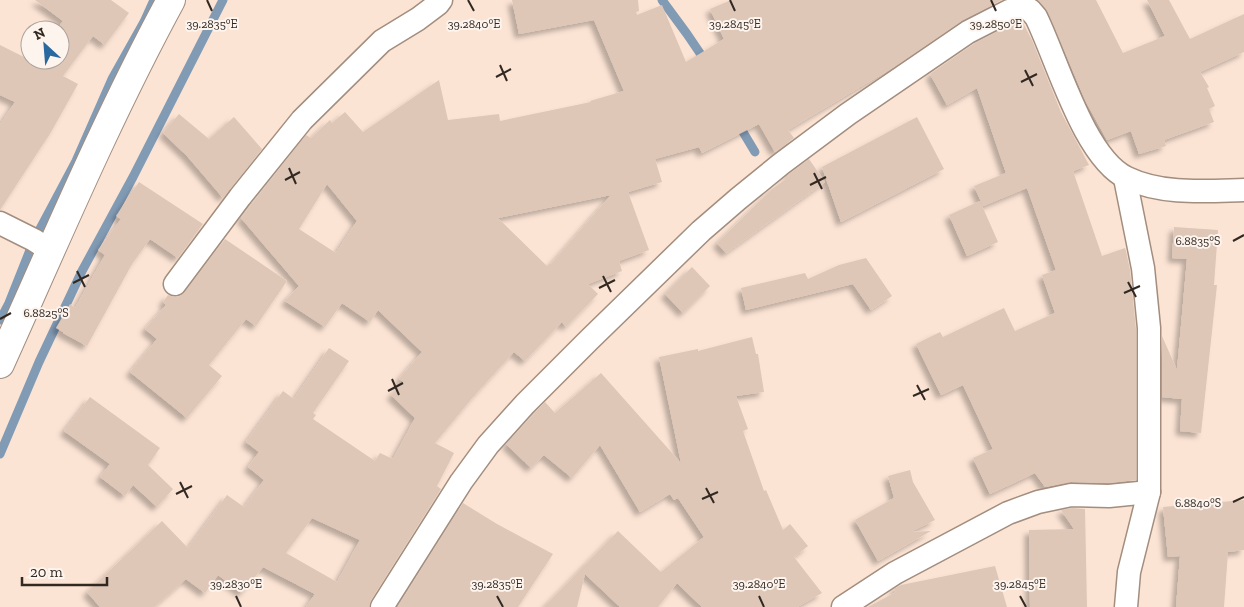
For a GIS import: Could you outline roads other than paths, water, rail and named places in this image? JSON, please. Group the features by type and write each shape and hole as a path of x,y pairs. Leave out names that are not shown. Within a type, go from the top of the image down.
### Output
{"street":[{"path":"0,364 104,132 171,0"},
{"path":"175,284 240,197 302,120 382,41 418,19 441,0"},
{"path":"382,607 445,507 488,445 525,404 590,338 701,231 781,164 848,114 968,32 1022,4 1036,17 1079,119 1092,144 1107,162 1125,178 1163,188 1198,191 1244,190"},
{"path":"1125,178 1143,268 1149,328 1149,492 1129,572 1126,607"},
{"path":"0,223 34,240 50,252"},
{"path":"843,607 895,573 1008,513 1038,502 1070,496 1109,496 1149,492"}],"waterway":[{"path":"0,320 9,303 34,240 76,161 112,79 154,0"},
{"path":"0,454 39,362 82,271 133,177 223,0"},
{"path":"662,0 706,62"},
{"path":"737,122 755,152"}]}
